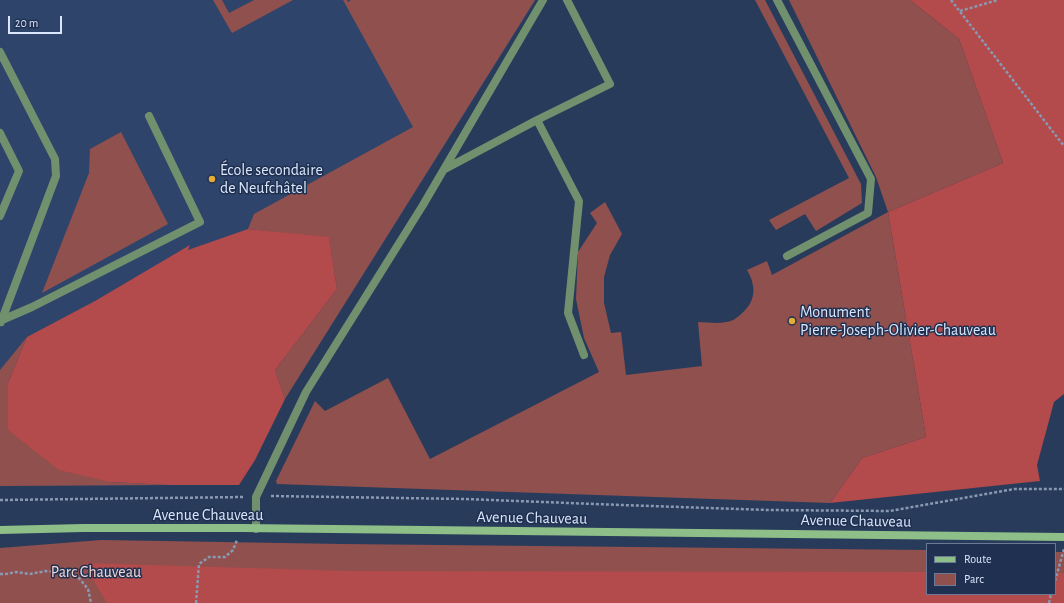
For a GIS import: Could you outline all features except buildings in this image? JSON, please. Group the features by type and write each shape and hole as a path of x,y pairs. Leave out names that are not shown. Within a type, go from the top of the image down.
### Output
{"main road":[{"name":"Avenue Chauveau","path":"0,530 83,528 242,528 1064,537"}],"lane":[{"path":"256,529 256,496 306,392 423,205 543,0"},
{"path":"444,169 537,120 610,84 567,0"},
{"path":"777,0 870,179 868,213 787,256"},
{"path":"0,52 55,159 56,176 1,322"},
{"path":"1,322 200,222 149,116"},
{"path":"537,120 579,200 568,313 584,355"},
{"path":"0,133 20,171 0,216"}],"path":[{"path":"951,0 1064,146"},
{"path":"960,11 998,0"},
{"path":"0,500 256,496 465,499 745,509 890,511 1014,489 1064,489"},
{"path":"196,603 199,564 209,557 225,557 233,550 242,528"},
{"path":"1056,577 1064,548"},
{"path":"0,574 16,572 30,574 46,571 67,572 78,577 88,589 91,603"}],"shaded area":[{"name":"École secondaire de Neufchâtel","path":"0,0 536,0 285,399 255,460 239,485 0,486"}],"green space":[{"path":"213,0 222,0 229,13 254,0 293,0 232,33"},
{"path":"343,0 347,0 348,2 351,0 535,0 285,399 275,370 337,289 329,238 248,229 254,214 413,127"},
{"path":"755,0 765,0 861,184 862,203 816,231 805,214 776,230 769,220 849,178"},
{"path":"789,0 910,0 959,39 1003,163 888,212 876,177"},
{"path":"910,0 1064,0 1064,394 1054,402 1037,465 1040,481 830,503 862,458 926,437 888,212 1003,163 959,39"},
{"path":"121,132 168,224 42,293 89,173 90,149"},
{"path":"605,202 622,234 610,255 604,277 604,303 611,333 621,332 626,375 702,366 698,322 719,323 734,320 745,310 752,300 753,294 752,282 747,270 767,261 772,275 888,212 926,437 862,458 830,503 277,484 276,481 315,401 325,411 388,378 430,459 599,372 584,338 576,299 578,252 597,223 590,213"},
{"path":"248,229 329,237 337,289 275,370 285,399 255,460 239,485 170,485 110,482 59,470 8,430 8,383 27,337 95,301 190,245 188,250"},
{"path":"27,337 8,383 110,482 170,485 0,486 0,370"},
{"name":"Parc Chauveau","path":"101,540 926,550 926,595 1056,595 1056,552 1064,552 1064,603 0,603 0,548"},
{"path":"83,563 349,571 926,572 926,595 1056,595 1056,573 1064,573 1064,603 107,603"}],"place":[{"name":"École secondaire de Neufchâtel","path":"212,179"},
{"name":"Monument Pierre-Joseph-Olivier-Chauveau","path":"792,321"}]}
